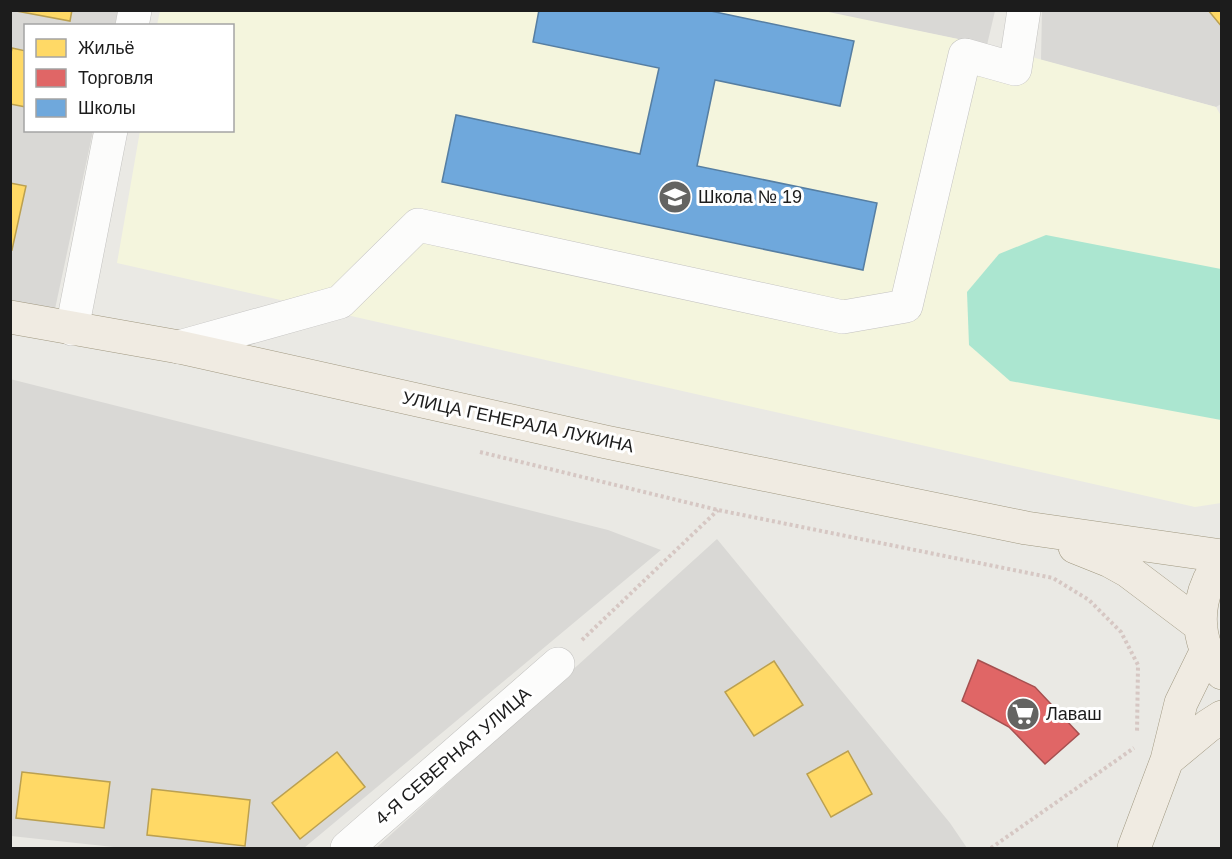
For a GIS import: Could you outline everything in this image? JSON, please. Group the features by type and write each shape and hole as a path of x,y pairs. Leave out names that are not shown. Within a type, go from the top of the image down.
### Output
{"main road":[{"name":"УЛИЦА ГЕНЕРАЛА ЛУКИНА","path":"10,317 179,347 606,442 1026,528 1221,557"},
{"name":"УЛИЦА ГЕНЕРАЛА ЛУКИНА","path":"1026,528 1110,561 1128,571 1210,649"},
{"path":"1134,849 1167,760 1181,703 1210,649 1201,607 1205,588 1221,557"},
{"path":"1167,760 1221,717"}],"street":[{"path":"179,347 339,302 418,225 843,317 906,306 965,55 1015,69 1024,10"},
{"path":"72,329 111,132"},
{"name":"4-Я СЕВЕРНАЯ УЛИЦА","path":"347,849 558,664"}],"path":[{"path":"558,664 718,510"},
{"path":"997,568 1053,578 1089,600 1121,632 1138,665 1137,734"},
{"path":"991,849 1137,746 1134,757"}],"shaded area":[{"name":"Школа № 19","path":"819,10 987,45 1216,107 1221,116 1221,503 1195,507 117,263 140,132 234,132 234,24 157,24 160,11"},
{"path":"10,11 118,11 115,24 24,24 24,132 93,132 55,309 11,301"},
{"path":"819,11 995,11 987,45"},
{"path":"1042,11 1221,11 1221,104 1216,107 1041,60"},
{"path":"10,379 608,530 661,550 304,848 123,848 11,836"},
{"path":"717,539 950,823 967,848 376,848"}],"green space":[{"path":"1046,235 1221,269 1221,420 1010,381 969,345 967,292 999,254"}],"building: Жильё":[{"path":"11,10 72,10 70,21"},
{"path":"1208,10 1222,10 1222,27"},
{"path":"12,48 24,51 24,107 10,104"},
{"path":"10,183 26,186 12,250 10,249"},
{"path":"774,661 803,705 754,736 725,692"},
{"path":"848,751 872,794 831,817 807,774"},
{"path":"337,752 365,787 300,839 272,803"},
{"path":"22,772 110,782 104,828 16,818"},
{"path":"152,789 250,800 245,846 147,835"}],"building: Торговля":[{"name":"Лаваш","path":"978,660 1035,687 1079,734 1045,764 1009,727 962,701"}],"building: Школы":[{"path":"539,10 706,10 854,41 840,106 715,80 697,166 877,203 863,270 442,182 456,115 640,154 659,68 533,42"}],"place":[{"name":"Школа № 19","path":"675,197"},
{"name":"Лаваш","path":"1023,714"}]}
